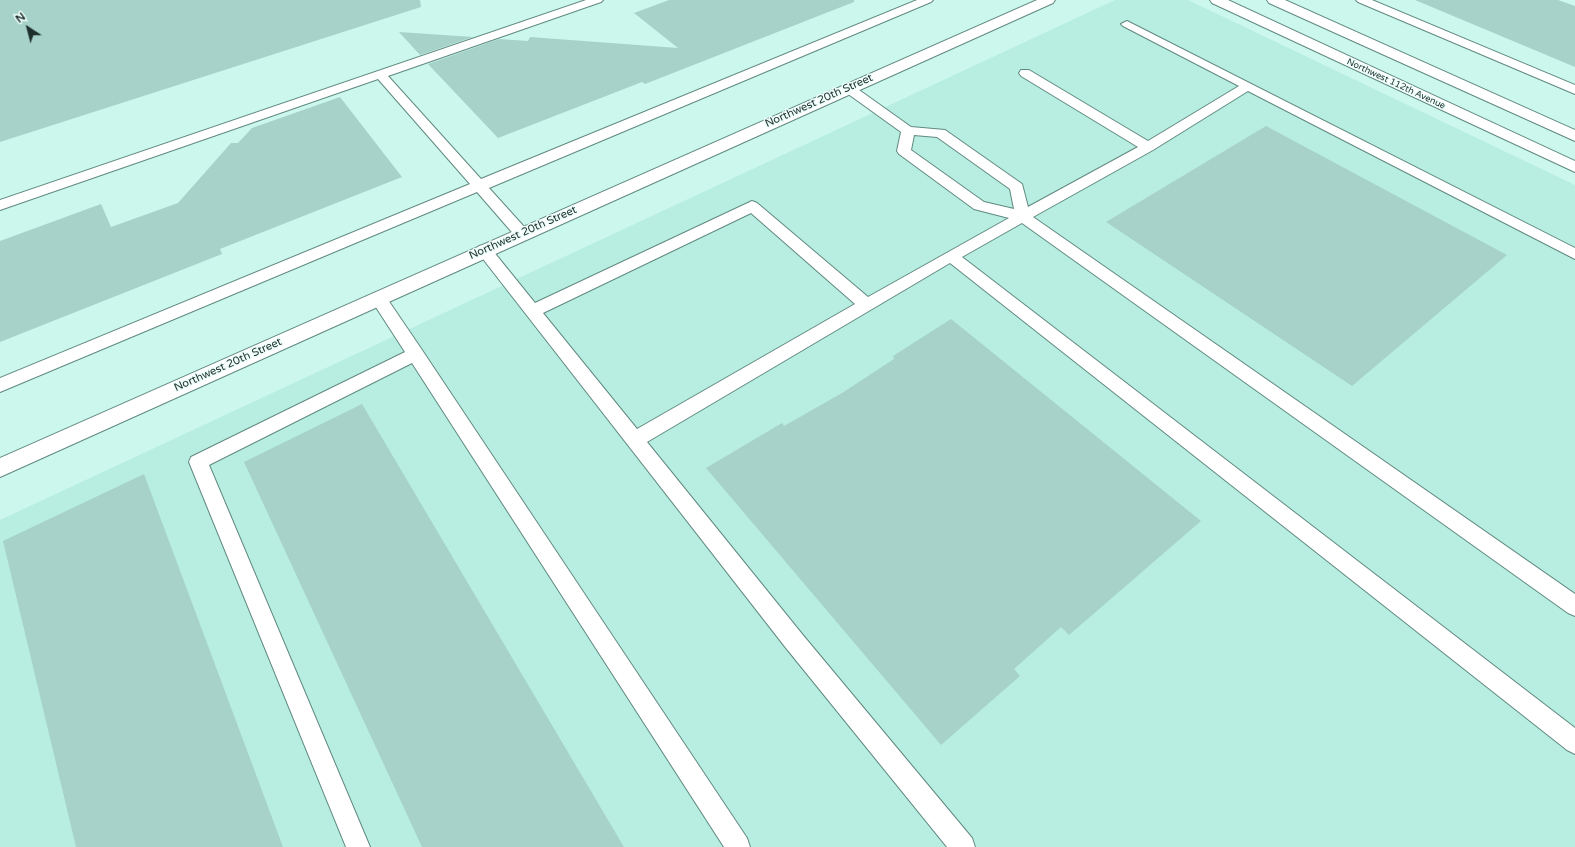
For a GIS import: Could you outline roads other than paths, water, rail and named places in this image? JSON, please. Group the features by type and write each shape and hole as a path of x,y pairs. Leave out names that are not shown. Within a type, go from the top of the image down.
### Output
{"street":[{"name":"Northwest 20th Street","path":"0,468 484,250 1048,0"},
{"name":"Northwest 112th Avenue","path":"1217,0 1575,167"},
{"path":"1274,0 1575,136"}],"lane":[{"path":"0,204 597,0"},
{"path":"0,385 927,0"},
{"path":"1362,0 1575,90"},
{"path":"1127,24 1575,254"},
{"path":"1025,73 1148,147"},
{"path":"380,74 478,187 522,234"},
{"path":"634,440 951,256 1148,147 1248,86"},
{"path":"848,88 908,131 940,133 1017,187 1022,216"},
{"path":"908,131 904,151 979,206 1022,216 1575,606"},
{"path":"532,312 752,206 867,304"},
{"path":"484,250 794,641 963,847"},
{"path":"951,256 1575,742"},
{"path":"378,298 738,847"},
{"path":"358,847 198,462 416,354"}]}
